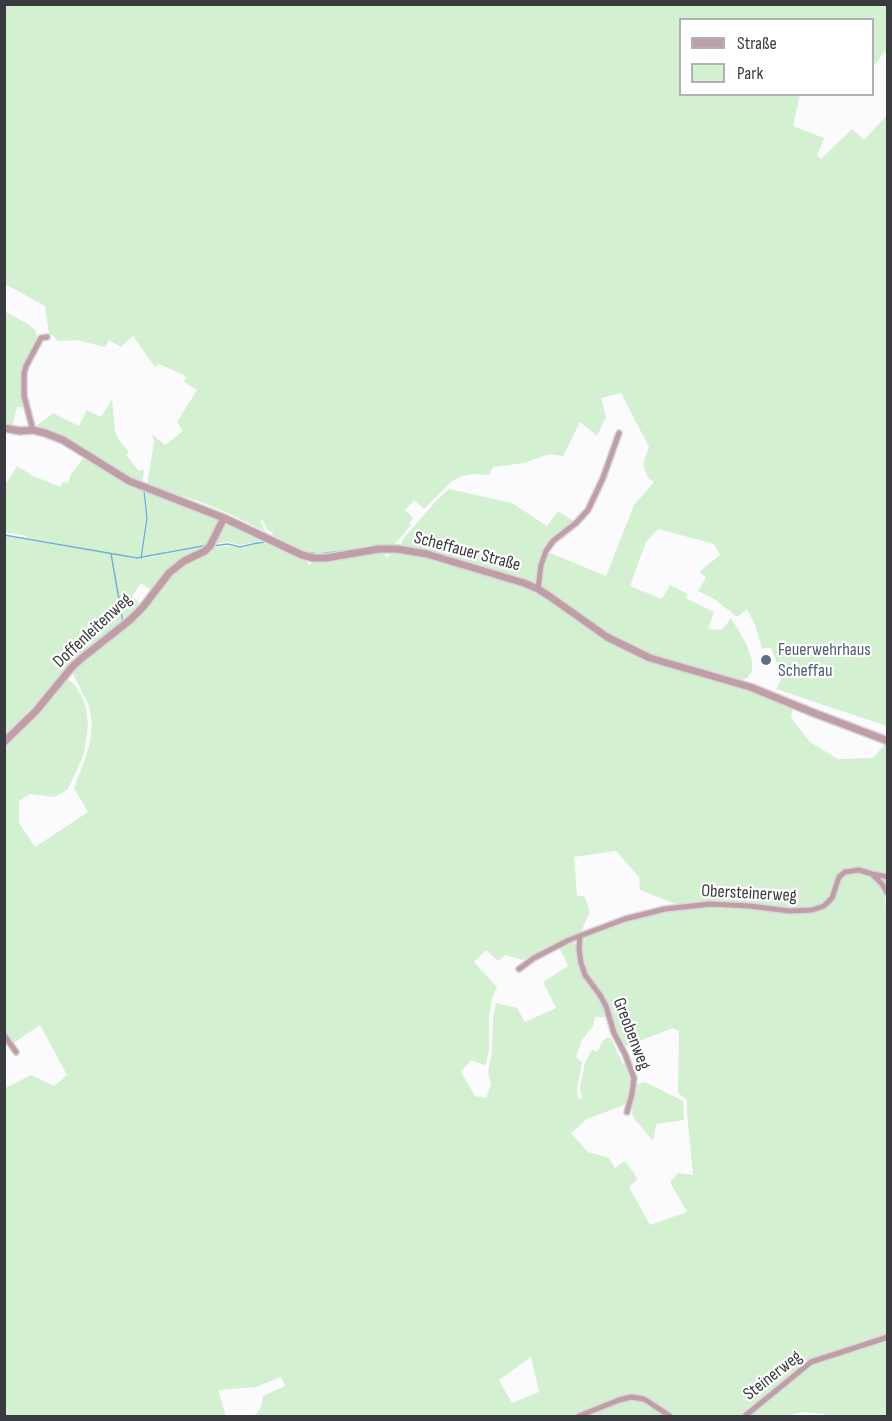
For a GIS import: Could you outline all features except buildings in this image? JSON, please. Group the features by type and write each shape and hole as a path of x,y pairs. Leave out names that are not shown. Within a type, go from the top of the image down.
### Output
{"street":[{"path":"33,430 24,396 24,373 41,339 47,337"},
{"name":"Scheffauer Straße","path":"4,428 20,431 33,430 63,440 129,481 224,518 302,555 326,558 379,549 397,549 438,557 503,576 538,589 607,636 650,658 750,687 888,741"},
{"path":"538,589 541,565 546,551 553,541 588,510 603,478 619,433"},
{"name":"Doffenleitenweg","path":"4,742 36,711 72,667 143,607 169,573 184,561 206,551 224,518"},
{"name":"Obersteinerweg","path":"519,969 534,958 569,940 625,919 665,909 710,904 801,912 812,910 824,906 832,898 839,877 845,872 859,870 872,874"},
{"path":"872,874 888,877"},
{"path":"872,874 888,894"},
{"name":"Greobenweg","path":"580,936 579,949 583,969 588,981 606,1006 614,1033 634,1078 627,1112"},
{"path":"4,1035 16,1052"},
{"name":"Steinerweg","path":"745,1416 812,1362 888,1337"},
{"path":"579,1416 632,1397 644,1399 670,1416"}],"green space":[{"path":"5,5 887,5 887,57 885,51 874,66 874,18 679,18 679,96 800,96 793,126 824,138 817,156 821,159 852,129 864,140 887,115 887,726 776,689 782,677 771,648 762,648 747,609 737,617 716,600 698,591 706,577 699,572 720,555 714,544 658,529 646,542 630,586 662,599 670,585 688,594 686,598 714,612 708,629 722,630 731,618 746,643 752,660 752,671 747,678 739,681 649,654 606,633 544,589 541,584 548,552 606,576 634,505 654,482 648,478 643,464 649,447 621,393 601,398 606,417 597,436 580,422 563,456 549,454 524,463 493,467 489,475 462,476 451,482 424,509 414,500 405,510 413,518 409,523 411,525 394,545 366,546 335,552 305,551 272,535 273,532 268,531 263,520 260,521 266,532 199,501 151,487 148,479 154,441 152,434 165,445 183,431 177,422 197,390 184,382 186,376 159,364 155,367 133,336 121,347 109,340 105,347 76,340 58,341 49,334 45,306 5,284"},
{"path":"4,311 28,324 35,330 37,336 37,341 24,364 21,378 25,408 17,407 12,428 5,426"},
{"path":"112,399 115,431 118,439 129,452 126,455 139,471 143,469 142,484 35,427 53,413 79,426 87,410 101,417"},
{"path":"85,456 143,490 146,517 140,557 27,538 27,536 5,532 4,487 17,466 33,476 61,487 63,482 68,483 71,474"},
{"path":"449,489 512,503 547,526 558,511 574,521 551,540 538,579 532,583 450,558 403,547 402,540"},
{"path":"145,490 218,519 218,525 211,535 209,544 164,552 165,554 207,547 184,560 152,591 141,583 132,596 142,605 125,623 122,610 120,610 122,624 5,739 5,536 110,554 120,603 111,554 136,559 157,556 156,554 142,557 148,518"},
{"path":"229,523 265,540 240,545 228,542 213,544 220,530"},
{"path":"269,542 308,560 310,565 312,561 325,562 387,552 384,556 387,558 393,552 460,566 513,582 553,601 596,633 638,657 794,704 791,718 810,742 838,759 873,758 887,742 888,895 885,896 888,937 887,1416 830,1416 803,1412 786,1416 255,1416 261,1407 263,1396 285,1386 281,1377 256,1387 218,1390 226,1416 5,1416 5,1088 31,1075 54,1086 67,1075 40,1025 12,1044 5,1031 5,744 62,682 69,680 75,685 86,707 88,725 83,756 70,785 67,790 54,797 30,794 19,801 19,823 35,847 88,812 74,788 90,742 92,725 89,706 74,676 73,669 132,621 173,571 212,547 243,548 258,543","holes":["616,851 639,877 640,890 676,904 707,902 801,910 820,905 825,909 813,913 797,914 711,906 657,912 632,918 601,930 583,941 581,947 585,973 607,1005 616,1034 624,1047 673,1028 679,1031 678,1093 687,1100 693,1175 678,1173 670,1182 687,1212 650,1225 629,1187 638,1179 625,1161 615,1168 609,1158 588,1152 571,1133 587,1119 624,1105 628,1101 630,1091 627,1066 623,1064 611,1038 606,1038 597,1052 592,1050 585,1062 580,1088 582,1098 578,1099 577,1090 582,1062 576,1057 582,1040 593,1026 595,1017 606,1017 603,1005 581,972 576,945 573,941 559,947 568,966 543,982 556,1008 525,1022 517,1008 496,1003 488,1072 491,1084 486,1098 475,1096 461,1072 471,1060 486,1064 489,1050 489,1017 492,998 497,987 474,962 486,950 498,961 505,955 523,960 577,936 590,912 585,897 577,895 574,857","531,1357 539,1392 512,1403 499,1380"]},
{"path":"645,1082 683,1101 684,1120 656,1124 653,1141 632,1113 635,1086"}],"waterway":[{"path":"141,558 147,518 144,491"},
{"path":"4,535 137,558 208,545"},
{"path":"271,537 305,552 319,554 373,547"},
{"path":"212,546 228,544 240,547 267,542"},
{"path":"384,546 392,545"},
{"path":"111,554 123,622"}],"place":[{"name":"Feuerwehrhaus Scheffau","path":"766,660"}]}
